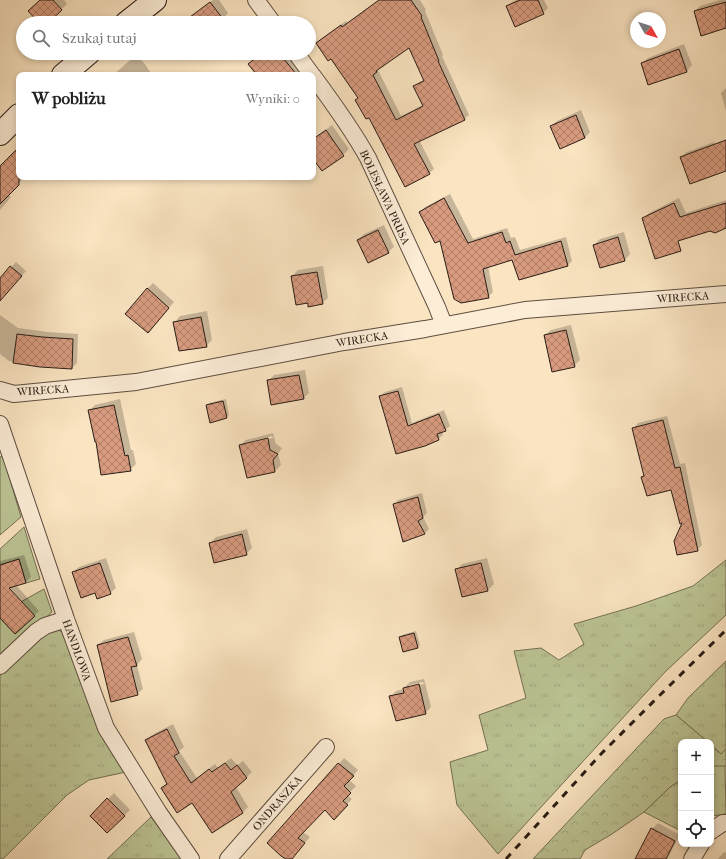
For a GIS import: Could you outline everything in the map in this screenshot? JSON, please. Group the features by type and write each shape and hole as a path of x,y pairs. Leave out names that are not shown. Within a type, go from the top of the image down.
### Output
{"street":[{"path":"135,16 155,0"},
{"path":"256,0 268,16"},
{"path":"67,72 81,60"},
{"name":"BOLESŁAWA PRUSA","path":"301,60 310,72"},
{"name":"BOLESŁAWA PRUSA","path":"316,80 357,138 368,158 444,325"},
{"path":"0,134 16,118"},
{"name":"WIRECKA","path":"0,390 14,394 136,382 344,342 525,310 726,294"},
{"name":"HANDLOWA","path":"0,424 66,619 106,728 159,813 191,859"},
{"path":"0,666 36,632 45,626 66,619"},
{"name":"ONDRASZKA","path":"228,859 326,747"},
{"path":"714,829 723,823 726,823"},
{"path":"692,859 699,847"}],"green space":[{"path":"3,456 21,517 0,535 0,457"},
{"path":"24,527 40,579 26,583 19,559 0,565 0,549"},
{"path":"726,560 726,615 665,672 498,854 457,805 450,762 488,750 479,715 526,698 514,651 541,648 559,660 584,644 574,624 636,606 693,586"},
{"path":"44,589 52,612 0,659 0,607 12,609 1,619 15,634 35,616 17,604"},
{"path":"57,630 63,632 126,772 89,780 67,795 3,859 0,859 0,675 41,637 50,631"},
{"path":"726,661 726,749 721,754 714,748 714,739 704,739 676,715 688,698"},
{"path":"676,715 704,739 678,739 678,782 670,787 644,812 585,850 580,859 533,859 664,719"},
{"path":"714,748 721,754 726,749 726,766 714,766"},
{"path":"725,765 726,814 714,816 714,775 714,766"},
{"path":"678,782 678,829 644,812 670,787"},
{"path":"151,817 184,859 107,859"}],"building":[{"path":"40,0 53,0 62,10 56,16 33,16 28,11"},
{"path":"379,0 411,0 422,16 421,17 438,61 465,120 414,144 430,174 405,187 369,118 366,119 355,100 358,98 331,59 328,61 316,43 341,25 342,27","holes":["409,48 424,81 413,86 423,106 396,120 373,75 377,72 376,71"]},
{"path":"520,0 538,0 544,14 515,27 506,6"},
{"path":"210,2 221,16 191,16"},
{"path":"726,2 726,28 701,36 694,11"},
{"path":"679,49 687,72 648,85 641,63"},
{"path":"253,60 285,60 295,72 255,72 248,64"},
{"path":"576,115 585,138 560,149 550,126"},
{"path":"326,130 344,156 322,171 316,163 316,137"},
{"path":"726,140 726,171 690,184 680,157"},
{"path":"16,150 16,180 19,180 19,185 0,204 0,166"},
{"path":"444,198 468,243 502,232 506,243 510,241 515,255 561,241 568,266 519,280 512,260 483,269 489,298 461,303 454,299 440,241 435,243 419,212"},
{"path":"674,203 680,217 726,203 726,228 715,233 710,231 678,241 681,251 655,259 642,218"},
{"path":"378,230 389,253 368,263 357,240"},
{"path":"618,237 625,261 600,268 593,245"},
{"path":"10,266 22,276 0,301 0,278"},
{"path":"317,272 323,304 308,307 308,303 296,305 291,276"},
{"path":"147,288 169,308 148,333 125,314"},
{"path":"201,317 207,347 179,351 173,322"},
{"path":"566,330 575,367 552,372 544,335"},
{"path":"17,334 73,339 72,369 40,367 13,363"},
{"path":"299,375 304,399 271,405 267,380"},
{"path":"398,391 408,426 439,414 446,431 437,434 439,440 425,446 396,454 379,396"},
{"path":"223,401 227,418 210,423 206,405"},
{"path":"114,405 125,456 128,455 131,471 101,475 96,442 88,410"},
{"path":"663,420 675,468 680,467 698,551 677,555 674,541 682,523 680,524 671,490 647,496 641,477 644,476 632,428"},
{"path":"268,438 270,450 278,454 273,460 275,472 247,478 239,445"},
{"path":"418,497 423,518 418,521 425,534 403,542 393,504"},
{"path":"242,534 247,555 214,563 209,543"},
{"path":"19,559 26,583 9,588 35,616 15,634 0,618 0,565"},
{"path":"100,563 111,594 97,599 95,593 81,598 72,572"},
{"path":"481,563 488,591 462,597 455,569"},
{"path":"414,633 418,648 403,652 399,637"},
{"path":"128,637 137,666 131,667 138,695 111,702 97,645"},
{"path":"419,684 426,714 396,721 389,696 404,693 403,688"},
{"path":"167,729 179,753 174,756 191,783 209,769 212,772 225,763 231,770 237,765 247,778 231,792 243,813 212,833 192,803 177,813 161,788 167,784 145,740"},
{"path":"338,763 354,776 344,786 351,793 343,801 348,805 334,820 325,810 298,838 305,843 292,859 286,859 267,843"},
{"path":"107,798 125,816 107,833 90,816"},
{"path":"651,828 675,841 666,859 635,859"}],"railway":[{"path":"506,859 601,754 726,630"}]}
